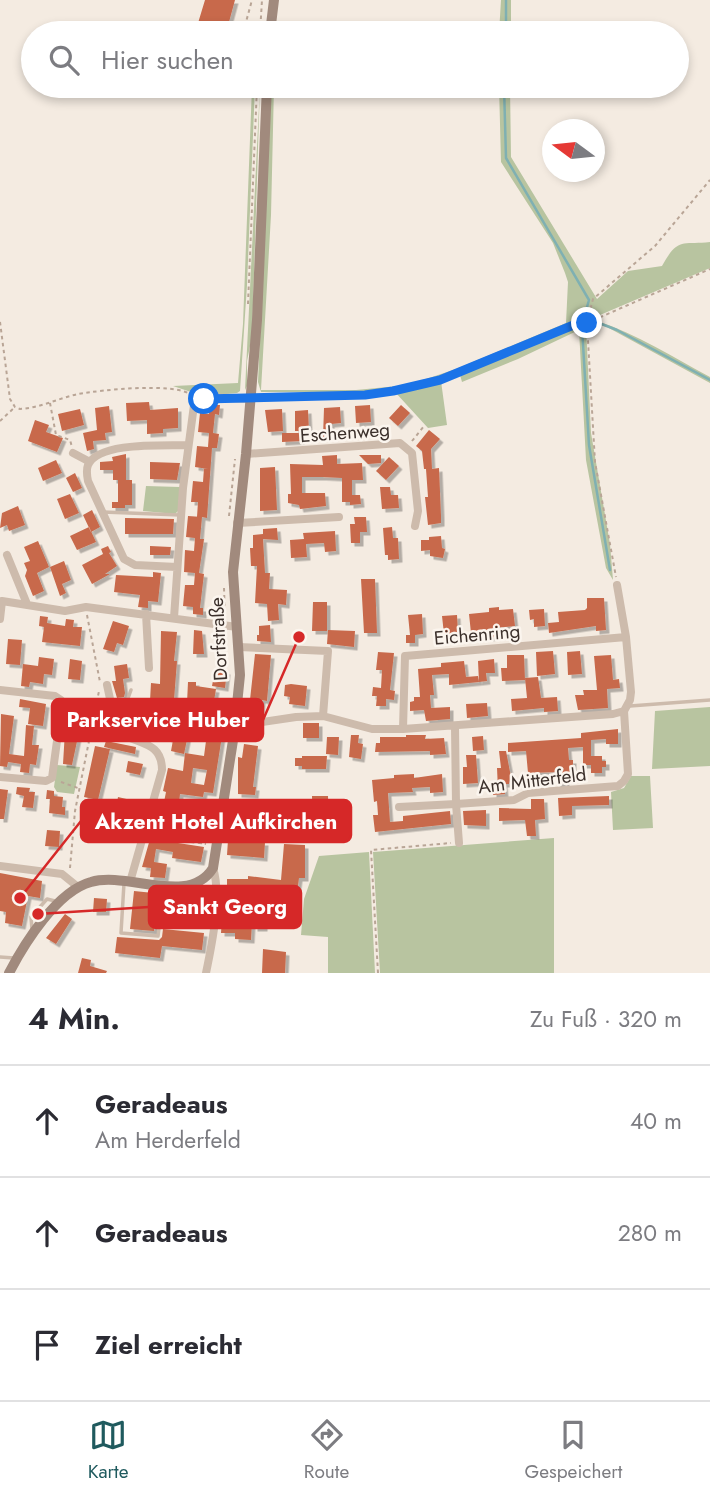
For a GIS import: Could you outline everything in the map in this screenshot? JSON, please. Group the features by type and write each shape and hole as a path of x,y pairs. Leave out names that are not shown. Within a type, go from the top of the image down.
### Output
{"street":[{"path":"271,21 274,0"},
{"name":"Dorfstraße","path":"205,879 213,868 218,846 240,675 239,647 231,626 233,520 250,399 257,320 266,98"},
{"path":"174,618 188,445 196,401 250,399"},
{"name":"Eschenweg","path":"241,452 400,443 412,453 414,464 418,511 415,526"},
{"path":"177,567 129,563 122,556 88,481 87,471 90,462 102,453 125,447 188,445"},
{"path":"73,453 90,462"},
{"path":"233,520 339,517"},
{"path":"7,555 27,604"},
{"path":"235,726 323,716 372,729 403,729 617,714 626,709 631,686 617,585"},
{"path":"0,619 2,601 65,611 86,607 231,626"},
{"path":"146,614 149,668"},
{"name":"Eichenring","path":"403,729 405,656 626,637"},
{"path":"239,647 328,651 323,716"},
{"path":"107,685 117,731 156,750 161,756 162,770 127,882"},
{"path":"0,690 61,699 54,774 50,780 0,777"},
{"name":"Am Mitterfeld","path":"399,807 514,800 528,793 618,786 628,774 626,709"},
{"name":"Am Mitterfeld","path":"455,727 459,843"},
{"path":"0,866 62,874 76,885"},
{"path":"206,973 213,943 216,877 213,868"},
{"path":"9,973 32,935 76,885 92,881 184,886 205,879 212,886 215,895"}],"lane":[{"path":"101,512 181,515"},
{"path":"111,704 127,701 131,690"},
{"path":"626,709 710,700"},
{"path":"90,813 147,824"},
{"path":"127,882 121,933 158,936 159,928"},
{"path":"0,957 16,959"}],"path":[{"path":"247,21 252,0"},
{"path":"261,21 262,0"},
{"path":"247,305 256,98"},
{"path":"617,585 595,462 587,323 593,299 655,246 710,180"},
{"path":"250,399 365,395 425,384 460,373 576,324 587,323 710,269"},
{"path":"0,322 10,399 15,407 26,409 77,394 162,388 187,391 196,401"},
{"path":"50,402 57,435 70,440 73,453"},
{"path":"0,421 15,407"},
{"path":"407,447 425,426"},
{"path":"233,520 241,452"},
{"path":"224,583 223,612 231,626"},
{"path":"76,885 70,872 75,811 100,688 86,607"},
{"path":"50,780 79,788"},
{"path":"201,844 204,825"},
{"path":"177,840 218,846"},
{"path":"378,973 371,850 459,843"}],"green space":[{"path":"501,0 511,0 511,21 500,21"},
{"path":"252,98 255,98 240,391 203,396 173,386 238,383 243,324"},
{"path":"259,98 260,98 252,336 245,390"},
{"path":"270,98 274,98 271,215 261,390 356,390 408,385 456,369 566,323 568,282 553,243 501,162 499,98 510,98 511,157 597,299 628,271 662,266 677,246 710,242 710,268 593,318 575,319 560,329 459,371 415,386 356,392 261,392 258,382"},
{"path":"597,321 669,354 710,377 710,383 607,327 590,325"},
{"path":"586,326 591,433 610,544 613,580 606,568 586,460 579,330 462,382 460,375 568,330"},
{"path":"441,381 447,425 428,428 395,392"},
{"path":"146,486 180,487 178,511 175,514 143,511"},
{"path":"710,707 710,766 652,769 655,711"},
{"path":"57,765 80,767 74,794 57,792 54,787"},
{"path":"631,776 650,776 653,828 613,830 611,792 624,788"},
{"path":"554,838 554,973 380,973 373,852"},
{"path":"369,852 375,973 328,973 328,937 301,935 304,899 319,856"}],"building":[{"path":"205,0 235,0 229,21 199,21"},
{"path":"149,402 150,410 178,408 178,428 147,434 147,420 127,421 126,403"},
{"path":"210,405 220,405 219,415 215,414 213,433 219,434 217,448 212,448 207,518 202,517 200,539 204,539 199,573 204,574 200,608 203,608 203,615 193,614 193,607 183,606 185,585 194,585 195,573 184,572 185,550 194,551 195,538 186,537 188,516 197,517 198,502 191,502 193,481 203,482 204,468 195,467 197,446 208,447 209,433 198,432 200,413 209,414"},
{"path":"370,405 371,422 356,423 355,406"},
{"path":"401,405 410,413 398,426 389,418"},
{"path":"109,406 112,432 105,433 106,440 93,441 94,449 87,451 83,433 97,430 95,408"},
{"path":"340,407 341,423 331,424 332,437 323,437 324,408"},
{"path":"80,409 84,425 62,431 58,414"},
{"path":"282,409 283,431 268,432 265,410"},
{"path":"308,410 309,431 295,431 295,411"},
{"path":"35,420 49,425 46,432 63,438 57,452 28,441"},
{"path":"429,430 440,439 431,449 432,469 439,468 441,523 428,525 426,469 422,451 416,446"},
{"path":"282,433 301,433 301,441 282,442"},
{"path":"126,454 126,480 132,480 132,505 112,508 112,502 118,502 118,480 113,480 113,470 100,470 100,462 113,461 112,457"},
{"path":"337,455 337,464 362,463 363,480 352,480 352,495 360,495 361,504 350,505 350,502 342,502 342,478 323,477 302,477 302,493 325,493 326,506 300,509 299,505 288,503 288,494 291,494 290,464 323,465 322,456"},
{"path":"359,455 381,455 381,463 368,464"},
{"path":"389,457 399,466 386,480 376,471"},
{"path":"56,460 62,473 43,481 38,468"},
{"path":"150,462 180,463 177,480 150,479"},
{"path":"275,467 277,510 260,511 260,468"},
{"path":"75,473 82,488 73,492 66,478"},
{"path":"380,487 390,487 391,495 398,495 399,508 382,509"},
{"path":"70,494 79,513 65,519 57,499"},
{"path":"18,506 25,525 9,531 7,525 0,528 2,513"},
{"path":"92,510 100,527 91,532 83,515"},
{"path":"354,517 366,517 367,532 360,532 360,543 351,543 350,524 355,524"},
{"path":"125,518 174,519 173,534 125,534"},
{"path":"89,527 96,542 77,550 70,536"},
{"path":"392,527 393,538 398,538 399,559 388,560 388,555 385,555 383,528"},
{"path":"277,528 278,540 263,539 265,573 270,573 269,589 287,590 286,605 278,604 279,620 268,621 267,604 255,603 257,566 251,566 250,548 253,548 253,535 263,534 263,529"},
{"path":"335,531 336,551 325,552 324,543 306,544 307,557 291,558 290,540 304,539 303,533"},
{"path":"441,536 442,548 445,549 443,558 430,556 430,550 421,551 421,540"},
{"path":"38,541 49,567 37,573 44,591 33,596 25,576 27,570 24,563 30,561 24,547"},
{"path":"108,546 117,566 105,574 110,574 92,584 82,565 103,554 101,549"},
{"path":"150,546 171,547 170,555 150,555"},
{"path":"64,561 71,580 62,584 66,593 60,596 50,567"},
{"path":"153,572 161,573 158,602 148,601 148,608 138,607 140,595 114,592 116,575 153,577"},
{"path":"361,579 375,579 377,633 364,633"},
{"path":"587,598 604,598 606,630 596,631 596,626 549,633 548,623 559,622 558,612 585,610"},
{"path":"313,602 327,602 327,631 312,631"},
{"path":"499,607 499,610 513,609 515,626 495,628 495,637 486,638 485,632 471,633 469,614 489,612 489,608"},
{"path":"544,609 545,626 534,627 534,619 530,620 529,610"},
{"path":"422,614 423,634 415,635 415,643 406,643 406,635 410,635 408,615"},
{"path":"457,615 458,633 444,634 442,616"},
{"path":"40,616 48,617 47,623 65,626 66,619 74,620 73,627 82,627 80,646 42,642 44,627 39,626"},
{"path":"113,621 129,626 123,645 117,643 114,652 103,649"},
{"path":"270,625 271,642 257,641 259,626"},
{"path":"194,630 202,631 204,654 193,654"},
{"path":"328,630 355,631 354,647 327,644"},
{"path":"161,631 177,632 174,700 169,699 166,719 145,713 133,714 133,701 150,701 151,683 160,684"},
{"path":"8,639 22,640 20,665 6,664"},
{"path":"553,651 555,674 537,676 536,652"},
{"path":"580,651 582,674 568,675 567,652"},
{"path":"378,652 394,653 390,690 395,691 394,700 386,699 386,706 376,706 377,696 372,696 373,687 381,688 382,670 376,670"},
{"path":"255,654 271,655 267,701 262,700 261,710 249,709"},
{"path":"507,655 524,655 525,680 502,681 501,668 507,668"},
{"path":"611,655 613,680 619,679 620,688 607,689 608,708 578,710 575,695 584,695 583,690 597,690 594,656"},
{"path":"39,657 54,659 52,675 44,674 43,684 30,682 29,687 21,686 23,664 38,666"},
{"path":"70,659 82,661 80,680 68,679"},
{"path":"494,659 495,673 486,673 487,681 479,682 478,661"},
{"path":"464,661 466,677 478,676 479,682 449,685 449,674 432,675 434,695 430,695 431,708 450,707 450,719 426,721 424,710 410,711 410,702 414,701 414,697 420,697 418,669"},
{"path":"127,664 129,678 123,679 124,697 117,698 112,681 116,681 114,666"},
{"path":"215,670 227,671 225,688 212,686"},
{"path":"538,677 541,698 557,697 558,711 544,712 544,708 512,711 511,699 527,698 525,678"},
{"path":"188,682 216,689 214,701 196,698 195,703 187,703"},
{"path":"285,685 307,686 305,706 289,704 290,697 284,696"},
{"path":"20,699 46,704 43,726 28,724 30,708 19,707"},
{"path":"487,703 488,716 467,718 466,704"},
{"path":"196,713 225,717 213,793 204,792 203,797 180,794 179,803 173,802 165,841 204,847 201,862 172,858 173,852 156,849 154,862 167,864 165,878 150,877 151,868 142,867 151,836 156,836 159,824 155,824 158,806 163,807 168,768 183,771 185,753 204,756 206,741 210,741 212,727 194,724","holes":["193,768 207,770 204,785 191,783"]},
{"path":"1,714 14,716 9,754 24,756 26,725 34,726 32,745 39,745 36,765 30,764 29,773 20,772 21,764 8,762 7,767 0,766"},
{"path":"303,723 319,723 319,738 303,738"},
{"path":"618,729 618,744 606,744 606,739 591,740 591,756 602,756 602,761 606,761 602,773 591,773 591,765 583,765 583,747 568,748 569,760 573,760 573,774 565,774 566,783 557,784 557,772 528,773 526,751 508,752 508,743 581,738 581,733"},
{"path":"65,731 79,732 72,765 63,764"},
{"path":"170,731 188,735 184,754 171,751 173,740 168,739"},
{"path":"351,735 359,735 358,743 363,744 361,759 349,757"},
{"path":"426,735 425,739 444,738 446,754 430,755 430,751 375,752 380,737"},
{"path":"483,736 484,750 473,751 472,737"},
{"path":"327,737 339,737 338,755 326,754"},
{"path":"106,741 136,747 135,754 104,747"},
{"path":"244,744 258,746 253,787 256,787 255,795 238,794 238,757 242,758"},
{"path":"95,746 110,749 98,800 84,797"},
{"path":"499,751 506,751 511,777 509,784 504,784 505,794 493,795 493,790 498,790 497,768 501,768"},
{"path":"466,755 476,755 478,783 463,784 463,767 467,767"},
{"path":"327,756 326,769 302,769 302,766 295,766 295,758"},
{"path":"128,761 143,764 140,775 126,772"},
{"path":"414,774 414,778 442,774 443,792 430,793 430,787 412,788 413,792 388,793 390,822 403,821 403,816 450,811 451,824 375,832 373,815 378,815 372,780"},
{"path":"17,787 30,788 29,792 35,792 33,808 22,807 24,796 16,794"},
{"path":"0,789 8,790 4,819 0,819"},
{"path":"47,790 54,791 54,796 63,797 65,815 49,813 50,799 46,799"},
{"path":"312,796 328,796 329,830 313,830"},
{"path":"609,796 609,805 572,806 572,815 559,816 558,798"},
{"path":"118,797 135,801 132,812 121,809 120,814 112,813"},
{"path":"531,799 544,799 545,819 535,820 536,836 527,836 525,820 499,821 499,808 531,809"},
{"path":"486,810 486,826 464,825 463,811"},
{"path":"47,830 60,831 59,847 45,846"},
{"path":"253,835 261,836 261,842 265,842 264,858 227,855 228,840 252,842"},
{"path":"284,844 305,845 305,878 299,878 297,893 277,891 277,896 266,895 264,928 254,928 255,905 231,902 233,889 227,888 227,879 248,879 248,876 281,880"},
{"path":"0,873 42,881 40,898 28,896 22,926 5,923 6,912 0,911"},
{"path":"134,891 173,895 192,893 192,901 158,900 154,931 130,929"},
{"path":"94,898 107,899 106,912 93,912"},
{"path":"65,914 72,919 56,944 46,938"},
{"path":"222,918 252,922 251,940 235,939 235,933 221,933"},
{"path":"163,929 204,933 202,950 162,946 160,958 115,953 117,937 159,940"},
{"path":"263,949 286,952 285,973 262,973"},
{"path":"82,958 91,960 90,966 107,971 106,973 78,973"}],"waterway":[{"path":"506,0 506,21"},
{"path":"504,98 506,158 589,300 585,314"},
{"path":"599,323 710,380"},
{"path":"582,327 589,445 610,570"}],"place":[{"name":"Parkservice Huber","path":"299,637"},
{"name":"Akzent Hotel Aufkirchen","path":"20,898"},
{"name":"Sankt Georg","path":"38,914"}],"route":[{"path":"204,399 365,395 393,391 460,373 576,324 587,323"}]}
